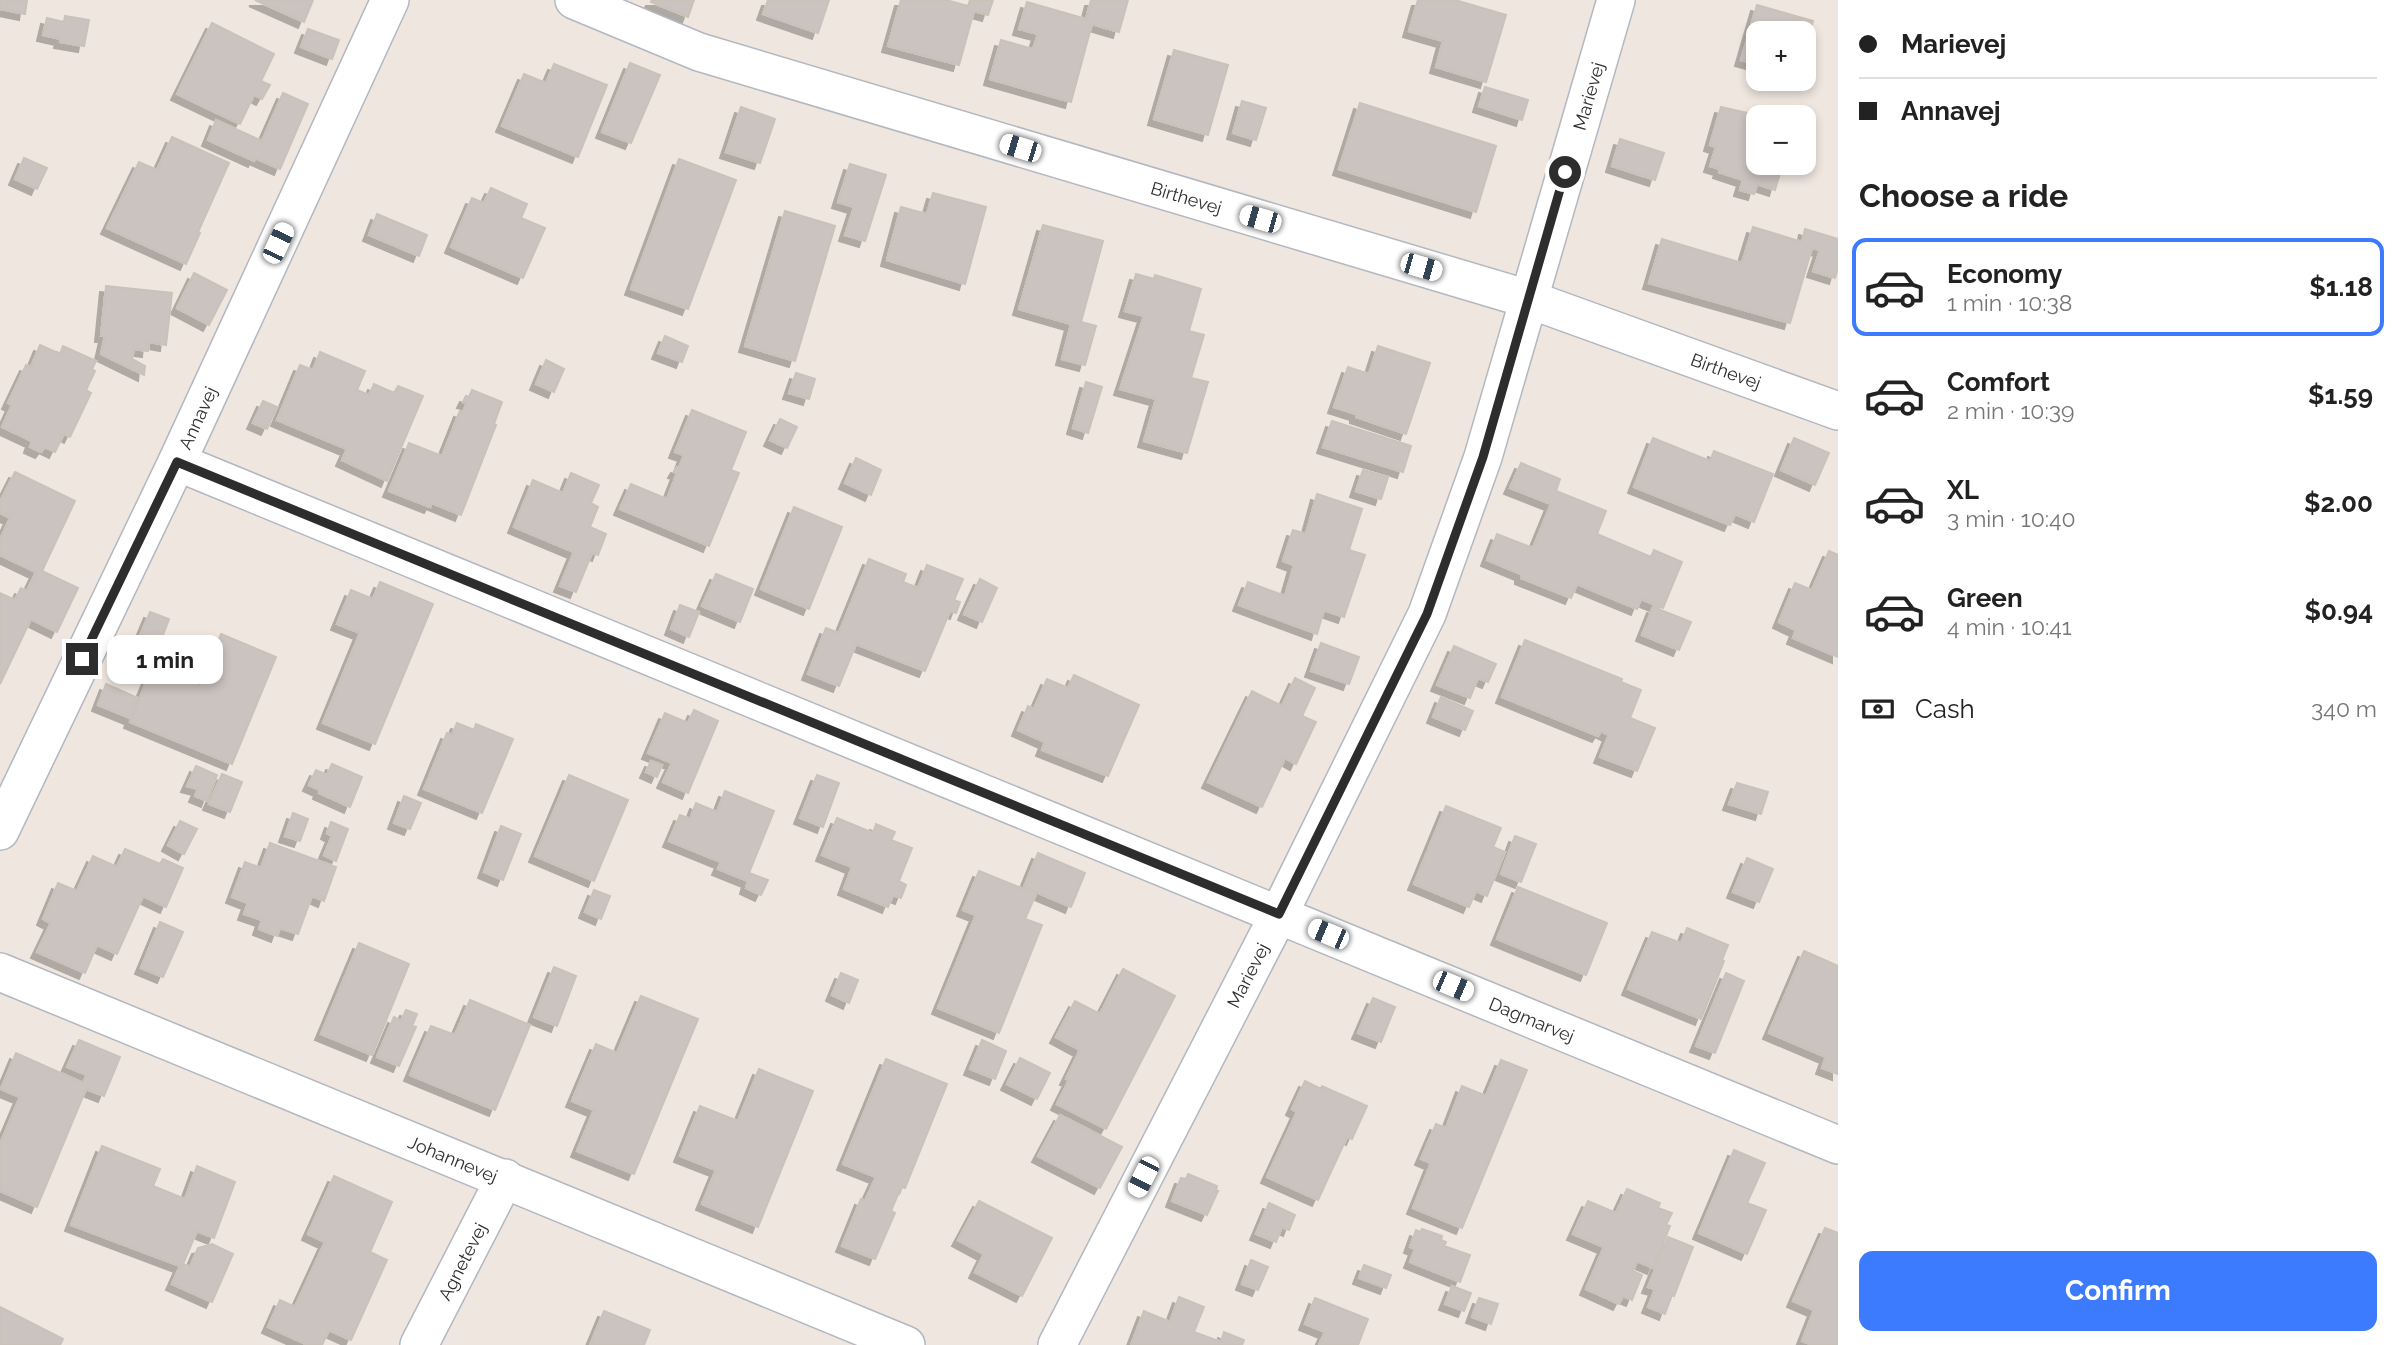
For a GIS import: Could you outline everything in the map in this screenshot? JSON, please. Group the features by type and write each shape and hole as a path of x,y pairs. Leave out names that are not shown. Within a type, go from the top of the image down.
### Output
{"street":[{"name":"Annavej","path":"0,831 177,462 390,0"},
{"name":"Birthevej","path":"575,0 699,52 1528,299 1838,411"},
{"name":"Marievej","path":"1056,1345 1279,914 1427,614 1483,457 1616,0"},
{"name":"Dagmarvej","path":"177,462 1838,1145"},
{"name":"Johannevej","path":"0,972 906,1345"},
{"name":"Agnetevej","path":"419,1345 505,1178"}],"building":[{"path":"0,0 27,0 25,14 0,9"},
{"path":"255,0 313,0 304,22"},
{"path":"694,0 688,17 651,2"},
{"path":"768,0 829,0 818,33 763,14"},
{"path":"901,0 946,0 968,6 970,0 993,0 988,15 974,11 959,65 888,46"},
{"path":"1091,0 1128,0 1119,32 1092,24 1071,102 990,79 1001,40 1033,49 1038,34 1019,29 1027,2 1086,19"},
{"path":"1418,0 1455,0 1506,15 1486,82 1436,67 1443,41 1409,31"},
{"path":"1757,5 1813,21 1752,21"},
{"path":"65,16 89,20 84,46 60,42 61,39 43,35 47,18 64,22"},
{"path":"212,23 274,54 261,81 270,85 262,99 254,95 240,124 177,94"},
{"path":"308,29 339,40 332,59 301,47"},
{"path":"1746,43 1746,61 1741,60"},
{"path":"1174,50 1228,65 1208,135 1154,119"},
{"path":"630,63 660,75 631,143 602,132"},
{"path":"554,64 607,85 578,157 502,126 524,74 546,83"},
{"path":"1485,87 1528,100 1522,120 1479,106"},
{"path":"283,93 308,104 280,169 255,158 254,161 208,140 216,120 262,141"},
{"path":"1242,101 1266,108 1256,140 1233,133"},
{"path":"1360,103 1496,146 1476,212 1339,169"},
{"path":"741,107 775,119 760,163 726,152"},
{"path":"1721,107 1746,113 1746,175 1779,175 1775,190 1757,184 1754,194 1740,190 1743,180 1710,166 1716,147 1710,145"},
{"path":"172,137 229,163 186,264 107,228 139,162 157,170"},
{"path":"1620,139 1664,153 1655,180 1612,166"},
{"path":"24,158 47,168 37,189 15,179"},
{"path":"679,159 736,180 688,309 631,289"},
{"path":"850,164 886,175 865,241 845,235 854,207 838,202"},
{"path":"491,188 527,204 521,218 545,228 523,278 451,247 472,198 484,203"},
{"path":"933,193 986,207 965,284 887,260 901,207 927,214"},
{"path":"785,211 835,226 795,361 745,346"},
{"path":"377,214 427,235 419,256 369,235"},
{"path":"1043,225 1103,241 1081,322 1096,326 1085,365 1062,359 1071,324 1019,309"},
{"path":"1753,227 1802,242 1805,229 1838,239 1838,268 1835,278 1813,271 1820,250 1812,248 1790,323 1649,283 1662,239 1742,263"},
{"path":"194,273 227,290 209,325 177,308"},
{"path":"1136,274 1154,279 1155,275 1201,289 1189,331 1204,335 1191,378 1208,382 1187,453 1144,441 1156,399 1120,389 1144,316 1125,311"},
{"path":"106,286 172,293 166,345 149,342 148,351 134,349 132,359 145,366 144,375 101,354 105,336 101,336"},
{"path":"665,336 688,346 682,362 658,353"},
{"path":"40,345 60,354 63,346 96,361 92,369 95,371 86,390 91,393 70,437 64,434 55,452 45,447 41,452 30,447 32,441 2,427 12,405 8,403 26,365 31,367"},
{"path":"1378,346 1430,363 1406,434 1334,407 1348,367 1369,374"},
{"path":"320,352 365,371 357,390 369,395 374,384 394,393 398,386 423,396 387,481 342,460 347,449 277,420 300,365 313,370"},
{"path":"546,360 564,369 554,392 536,384"},
{"path":"796,373 815,379 809,399 789,393"},
{"path":"1086,382 1102,387 1088,433 1073,428"},
{"path":"472,390 502,402 494,424 496,425 461,515 432,503 430,507 389,491 409,443 442,456 460,411 463,412 467,403 463,402"},
{"path":"263,401 277,407 267,429 253,423"},
{"path":"692,410 746,432 731,470 739,473 709,546 620,509 631,484 667,499 677,473 674,472 679,468 684,455 675,452"},
{"path":"780,419 797,427 787,448 770,440"},
{"path":"1332,421 1411,446 1403,472 1323,447"},
{"path":"1653,438 1710,461 1714,451 1773,474 1754,522 1735,514 1730,525 1634,487"},
{"path":"1794,438 1829,453 1815,485 1781,470"},
{"path":"856,458 881,470 871,495 845,483"},
{"path":"1521,463 1560,479 1556,491 1606,511 1597,534 1651,557 1654,550 1682,562 1663,608 1641,599 1637,609 1577,584 1571,598 1521,578 1521,574 1487,560 1497,534 1533,548 1551,504 1510,488"},
{"path":"1363,470 1388,477 1381,499 1356,491"},
{"path":"15,472 75,501 42,571 78,588 57,632 31,619 0,684 0,593 15,600 21,588 27,591 36,572 0,555 0,540 10,518 0,513 0,502"},
{"path":"571,473 599,485 591,503 598,507 590,527 606,534 598,555 592,553 576,592 560,586 574,552 514,527 533,480 563,493"},
{"path":"1317,494 1362,509 1349,550 1365,555 1344,617 1324,610 1317,634 1239,605 1248,582 1285,596 1294,565 1283,561 1293,530 1306,534"},
{"path":"794,507 842,527 809,609 761,589"},
{"path":"1829,551 1838,555 1838,657 1793,638 1796,630 1779,622 1795,583 1812,590"},
{"path":"869,559 906,574 903,582 918,588 927,565 963,579 954,600 960,602 956,613 950,611 925,671 856,644 839,686 808,674 826,628 839,633"},
{"path":"716,574 753,589 740,622 702,606"},
{"path":"980,579 997,588 982,622 964,614"},
{"path":"380,582 433,604 375,744 323,723 360,633 337,624 351,590 373,599"},
{"path":"680,605 699,612 689,637 671,629"},
{"path":"1653,607 1691,622 1679,650 1642,635"},
{"path":"150,612 169,619 155,656 135,648"},
{"path":"221,634 276,657 232,764 130,722 152,668 200,687"},
{"path":"1525,640 1622,679 1621,682 1641,690 1630,718 1655,728 1637,771 1600,757 1609,735 1601,731 1598,736 1502,697"},
{"path":"1321,643 1359,657 1349,684 1311,671"},
{"path":"1454,646 1496,664 1488,682 1478,678 1470,698 1437,685"},
{"path":"1074,675 1139,705 1108,776 1042,750 1045,742 1018,730 1028,706 1034,709 1047,679 1068,688"},
{"path":"1295,678 1315,688 1302,716 1316,722 1296,764 1285,758 1262,807 1208,782 1252,691 1282,706"},
{"path":"106,684 138,698 130,718 98,705"},
{"path":"1441,697 1473,711 1465,730 1433,717"},
{"path":"694,710 718,721 688,793 663,782 672,763 648,753 665,713 688,723"},
{"path":"457,723 474,730 476,724 513,739 482,813 424,789 447,733 452,735"},
{"path":"651,761 662,765 657,777 646,772"},
{"path":"332,764 362,777 350,807 319,793 320,790 309,785 316,770 327,775"},
{"path":"196,766 217,775 207,801 195,796 198,789 187,786"},
{"path":"222,774 242,782 230,812 209,804"},
{"path":"569,775 628,800 594,881 535,856"},
{"path":"817,775 839,783 823,827 800,818"},
{"path":"1737,783 1768,792 1761,814 1729,804"},
{"path":"725,791 774,811 749,873 768,880 761,895 746,888 748,881 718,869 721,862 669,841 680,815 690,819 696,803 717,812"},
{"path":"404,796 421,803 410,829 394,823"},
{"path":"1446,806 1501,828 1493,847 1505,852 1487,896 1476,891 1469,907 1414,884"},
{"path":"293,813 308,819 300,841 285,836"},
{"path":"837,818 873,833 876,824 895,832 891,840 912,848 899,881 906,885 901,898 893,895 888,907 844,889 852,867 822,855"},
{"path":"180,821 197,829 184,854 168,845"},
{"path":"331,822 348,829 336,861 324,855 332,836 327,833"},
{"path":"501,826 521,834 503,880 484,872"},
{"path":"1515,836 1536,844 1521,882 1501,874"},
{"path":"270,843 336,867 324,901 312,896 298,934 280,928 277,936 259,929 262,920 244,914 248,903 232,897 245,862 261,868"},
{"path":"125,849 160,864 163,859 183,868 166,907 143,896 117,954 97,945 85,973 37,952 51,923 43,919 58,883 77,891 93,856 117,867"},
{"path":"1038,853 1085,873 1071,907 1024,887"},
{"path":"1747,858 1773,869 1759,902 1733,892"},
{"path":"979,871 1036,894 1025,919 1042,925 999,1033 938,1008 976,915 963,910"},
{"path":"1518,887 1607,923 1586,975 1497,939"},
{"path":"594,890 610,896 601,919 585,912"},
{"path":"160,922 183,932 163,977 141,968"},
{"path":"1687,928 1728,945 1701,1019 1628,989 1652,932 1681,943"},
{"path":"359,943 409,964 372,1055 321,1034"},
{"path":"1804,951 1838,966 1838,1074 1822,1068 1826,1057 1769,1033"},
{"path":"554,967 576,976 557,1026 534,1017"},
{"path":"1123,969 1175,996 1106,1129 1057,1104 1080,1050 1056,1037 1075,1001 1100,1014"},
{"path":"841,973 858,980 849,1003 832,995"},
{"path":"1726,973 1744,981 1715,1053 1696,1046"},
{"path":"641,996 698,1019 634,1174 577,1151 594,1110 572,1101 596,1044 617,1053"},
{"path":"1373,998 1395,1007 1381,1042 1358,1033"},
{"path":"470,1000 530,1025 495,1110 410,1075 431,1026 455,1035"},
{"path":"406,1010 417,1014 412,1026 416,1027 399,1066 377,1057 394,1017 401,1021"},
{"path":"79,1040 120,1057 104,1096 86,1089 37,1207 0,1191 0,1144 20,1097 1,1089 16,1053 83,1083 87,1075 67,1067"},
{"path":"982,1040 1006,1051 995,1079 970,1069"},
{"path":"1020,1058 1050,1073 1037,1099 1007,1084"},
{"path":"886,1059 947,1084 905,1188 901,1187 891,1211 895,1213 875,1259 842,1246 861,1199 865,1201 876,1177 843,1164"},
{"path":"1501,1060 1527,1070 1462,1228 1413,1208 1431,1163 1421,1159 1436,1124 1446,1128 1462,1086 1486,1096"},
{"path":"759,1069 813,1091 758,1227 702,1204 716,1170 680,1156 700,1106 738,1121"},
{"path":"1305,1081 1367,1106 1352,1139 1347,1137 1318,1200 1267,1177 1297,1112 1292,1109"},
{"path":"1060,1115 1122,1147 1100,1188 1038,1156"},
{"path":"102,1146 160,1169 153,1186 185,1199 197,1166 235,1182 214,1238 197,1231 183,1264 190,1267 198,1248 212,1244 233,1254 212,1302 172,1284 180,1266 71,1225"},
{"path":"1734,1150 1765,1163 1747,1203 1766,1210 1747,1254 1699,1233"},
{"path":"1188,1174 1217,1186 1218,1191 1207,1215 1172,1201 1181,1178 1186,1179"},
{"path":"334,1176 392,1202 370,1252 387,1260 351,1340 329,1330 322,1345 308,1345 268,1327 280,1300 295,1307 325,1242 308,1234"},
{"path":"1627,1189 1660,1203 1658,1208 1672,1213 1666,1225 1670,1226 1653,1268 1637,1261 1633,1271 1642,1275 1632,1300 1623,1296 1619,1304 1586,1289 1604,1247 1573,1234 1588,1201 1616,1213"},
{"path":"979,1201 1052,1238 1022,1296 975,1272 984,1254 958,1240"},
{"path":"1269,1203 1295,1215 1289,1230 1282,1227 1276,1242 1256,1234"},
{"path":"1825,1228 1838,1233 1838,1345 1813,1345 1802,1341 1814,1310 1793,1301"},
{"path":"1422,1229 1442,1236 1441,1240 1446,1242 1444,1246 1470,1255 1460,1282 1410,1262 1415,1249 1410,1247 1416,1230 1421,1232"},
{"path":"1668,1237 1693,1247 1665,1314 1648,1307 1655,1289 1648,1287"},
{"path":"1251,1260 1268,1267 1258,1290 1242,1284"},
{"path":"1364,1265 1391,1275 1386,1288 1359,1278"},
{"path":"1452,1286 1471,1293 1464,1311 1445,1304"},
{"path":"1179,1297 1204,1307 1194,1332 1221,1342 1224,1332 1244,1340 1242,1345 1131,1345 1144,1311 1170,1322"},
{"path":"1315,1298 1368,1319 1358,1345 1319,1345 1325,1332 1305,1324"},
{"path":"1479,1298 1498,1304 1491,1324 1472,1317"},
{"path":"0,1307 63,1339 60,1345 0,1345"},
{"path":"604,1311 650,1330 644,1345 590,1345"}],"route":[{"path":"82,659 177,462 1279,914 1427,614 1483,457 1565,172"}]}
